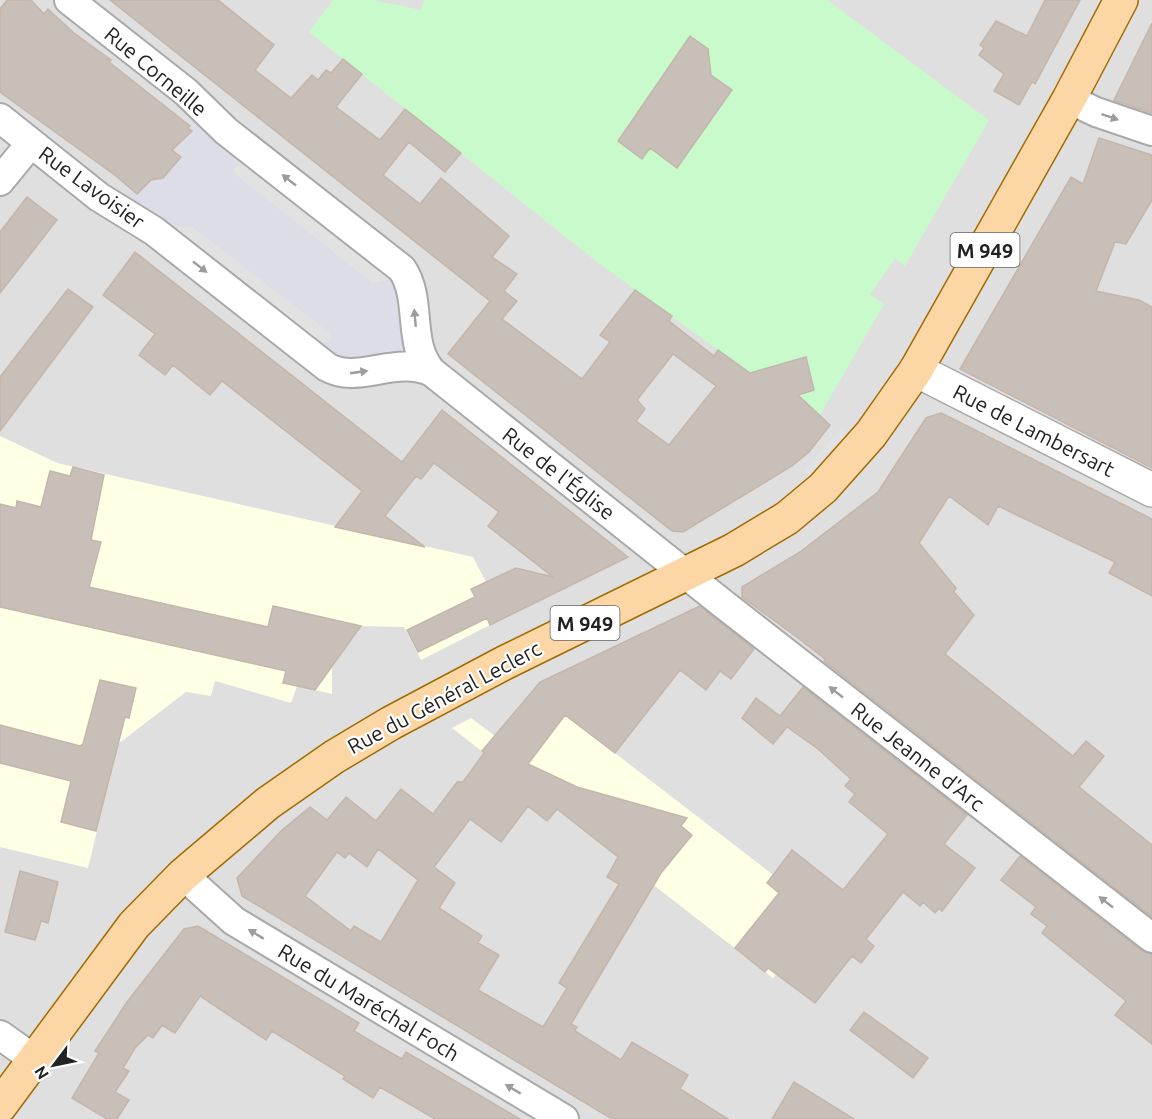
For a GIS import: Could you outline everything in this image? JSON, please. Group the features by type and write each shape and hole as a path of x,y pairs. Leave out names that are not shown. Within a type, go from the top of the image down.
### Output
{"main road":[{"name":"Rue du Général Leclerc","path":"0,1106 134,925 183,875 268,803 362,739 504,663 760,535 787,518 823,488 871,434 916,370 1069,99 1121,0"}],"street":[{"name":"Rue Corneille","path":"69,0 186,92 213,119 402,269 412,292 418,346 425,364 432,372"},
{"path":"1069,99 1152,131"},
{"name":"Rue Lavoisier","path":"0,118 99,197 154,231 335,371 348,373 408,365 432,372"},
{"name":"Rue Lavoisier","path":"0,181 31,143"},
{"name":"Rue de Lambersart","path":"916,370 1152,490"},
{"name":"Rue de l'Église","path":"432,372 686,573"},
{"name":"Rue Jeanne d'Arc","path":"686,573 1152,938"},
{"name":"Rue du Maréchal Foch","path":"183,875 234,921 564,1119"},
{"path":"0,1035 34,1059"}],"shaded area":[{"path":"0,0 1152,0 1152,1119 0,1119"},
{"path":"197,113 252,163 233,166 235,174 372,283 396,277 407,344 397,356 350,364 312,345 330,341 329,332 191,226 165,229 118,200 131,189 140,193 150,176 166,174 181,152 176,145 190,130 188,124"},
{"path":"252,163 396,277 372,283 235,174 233,166"},
{"path":"191,225 329,333 330,341 312,345 165,229"},
{"path":"842,428 854,439 814,480 804,470"},
{"path":"0,436 57,463 473,557 486,582 471,590 490,625 421,660 404,627 361,626 332,667 332,694 297,686 291,703 215,681 211,696 186,692 118,744 88,868 0,847"},
{"path":"533,690 824,914 773,978 452,728 471,718 495,736"}],"green space":[{"path":"333,0 373,0 421,10 424,0 827,0 989,120 905,266 895,259 870,294 884,304 820,415 751,374 597,262 309,32"}],"building":[{"path":"7,0 31,0 44,14 48,9 74,33 111,60 109,62 190,126 188,128 192,131 172,150 181,157 163,178 151,180 137,194 116,176 0,92 0,9"},
{"path":"110,0 218,0 274,45 255,70 291,98 312,75 318,80 326,70 331,73 343,59 362,74 336,107 380,140 405,109 461,153 445,172 409,142 383,175 420,204 441,178 509,236 492,257 517,274 504,291 517,301 502,319 582,379 610,342 600,335 635,290 672,316 669,321 714,356 718,350 750,373 806,357 814,390 798,395 830,425 809,452 792,466 683,532 672,531 448,354 490,301","holes":["673,354 716,386 669,445 636,421 645,409 637,400"]},
{"path":"1045,0 1080,0 1035,84 1032,82 1019,105 994,91 1004,74 979,55 984,48 980,45 996,21 1027,36"},
{"path":"1152,23 1152,113 1114,100"},
{"path":"690,36 708,49 711,75 732,90 677,168 650,148 642,159 618,141"},
{"path":"1099,138 1152,155 1152,200 1126,244 1115,242 1096,291 1139,300 1152,307 1152,468 960,369 1071,177 1083,184"},
{"path":"27,197 57,220 0,293 0,232"},
{"path":"135,252 402,462 442,410 628,557 490,625 487,618 418,652 407,630 475,597 471,589 516,568 553,577 488,526 499,512 434,463 421,479 416,476 385,516 425,547 335,527 362,491 222,381 210,395 173,365 165,375 139,355 155,334 103,295"},
{"path":"68,289 93,307 0,431 0,377"},
{"path":"941,413 1152,519 1152,596 1109,573 1115,562 998,506 988,525 949,496 919,543 956,588 954,592 974,615 945,654 1073,756 1086,741 1104,756 1079,787 1152,845 1152,917 824,661 825,659 742,597 742,587 800,552 878,492 926,418"},
{"path":"73,467 104,475 91,540 101,542 89,587 268,627 273,606 361,626 315,690 283,683 286,671 0,607 0,504 16,508 17,501 41,507 50,471 70,476"},
{"path":"700,606 754,649 731,679 720,671 706,690 680,670 615,753 565,715 528,764 577,787 687,818 681,826 692,835 661,873 571,1024 577,1027 575,1031 621,1060 632,1042 688,1075 680,1089 728,1119 612,1119 242,896 237,878 282,830 310,807 327,820 346,797 376,821 401,789 433,814 457,782 463,782 484,753 482,751 540,682","holes":["528,806 547,821 557,809 618,857 607,877 619,884 559,983 567,988 543,1027 478,990 499,955 478,943 482,936 439,908 455,883 434,867 470,819 501,842","378,849 418,880 381,942 354,926 351,931 305,896 337,852 345,858 349,853 367,867"]},
{"path":"100,680 136,688 129,718 125,717 96,831 61,822 71,781 0,763 0,725 80,746 83,744"},
{"path":"803,687 967,815 944,844 975,868 942,911 939,908 935,913 923,902 920,906 903,892 866,939 874,946 861,963 852,956 815,1003 768,968 765,972 735,948 779,893 767,883 792,850 843,890 888,834 849,802 855,794 845,786 851,779 818,749 787,727 773,744 742,718 756,698 780,716"},
{"path":"1020,856 1142,951 1152,954 1152,1044 1115,1015 1126,1001 1042,933 1047,926 1031,914 1036,907 1001,880"},
{"path":"20,871 58,882 48,923 41,921 35,940 5,932"},
{"path":"198,926 359,1023 354,1031 402,1059 406,1052 520,1119 435,1119 380,1087 373,1098 343,1079 345,1076 272,1031 266,1040 200,996 175,1033 162,1025 153,1038 148,1035 135,1048 123,1068 129,1071 115,1092 129,1100 117,1119 107,1119 72,1098 99,1053 95,1051 127,1002 184,929"},
{"path":"864,1012 928,1058 913,1078 850,1030"},
{"path":"794,1082 854,1119 772,1119"}]}
